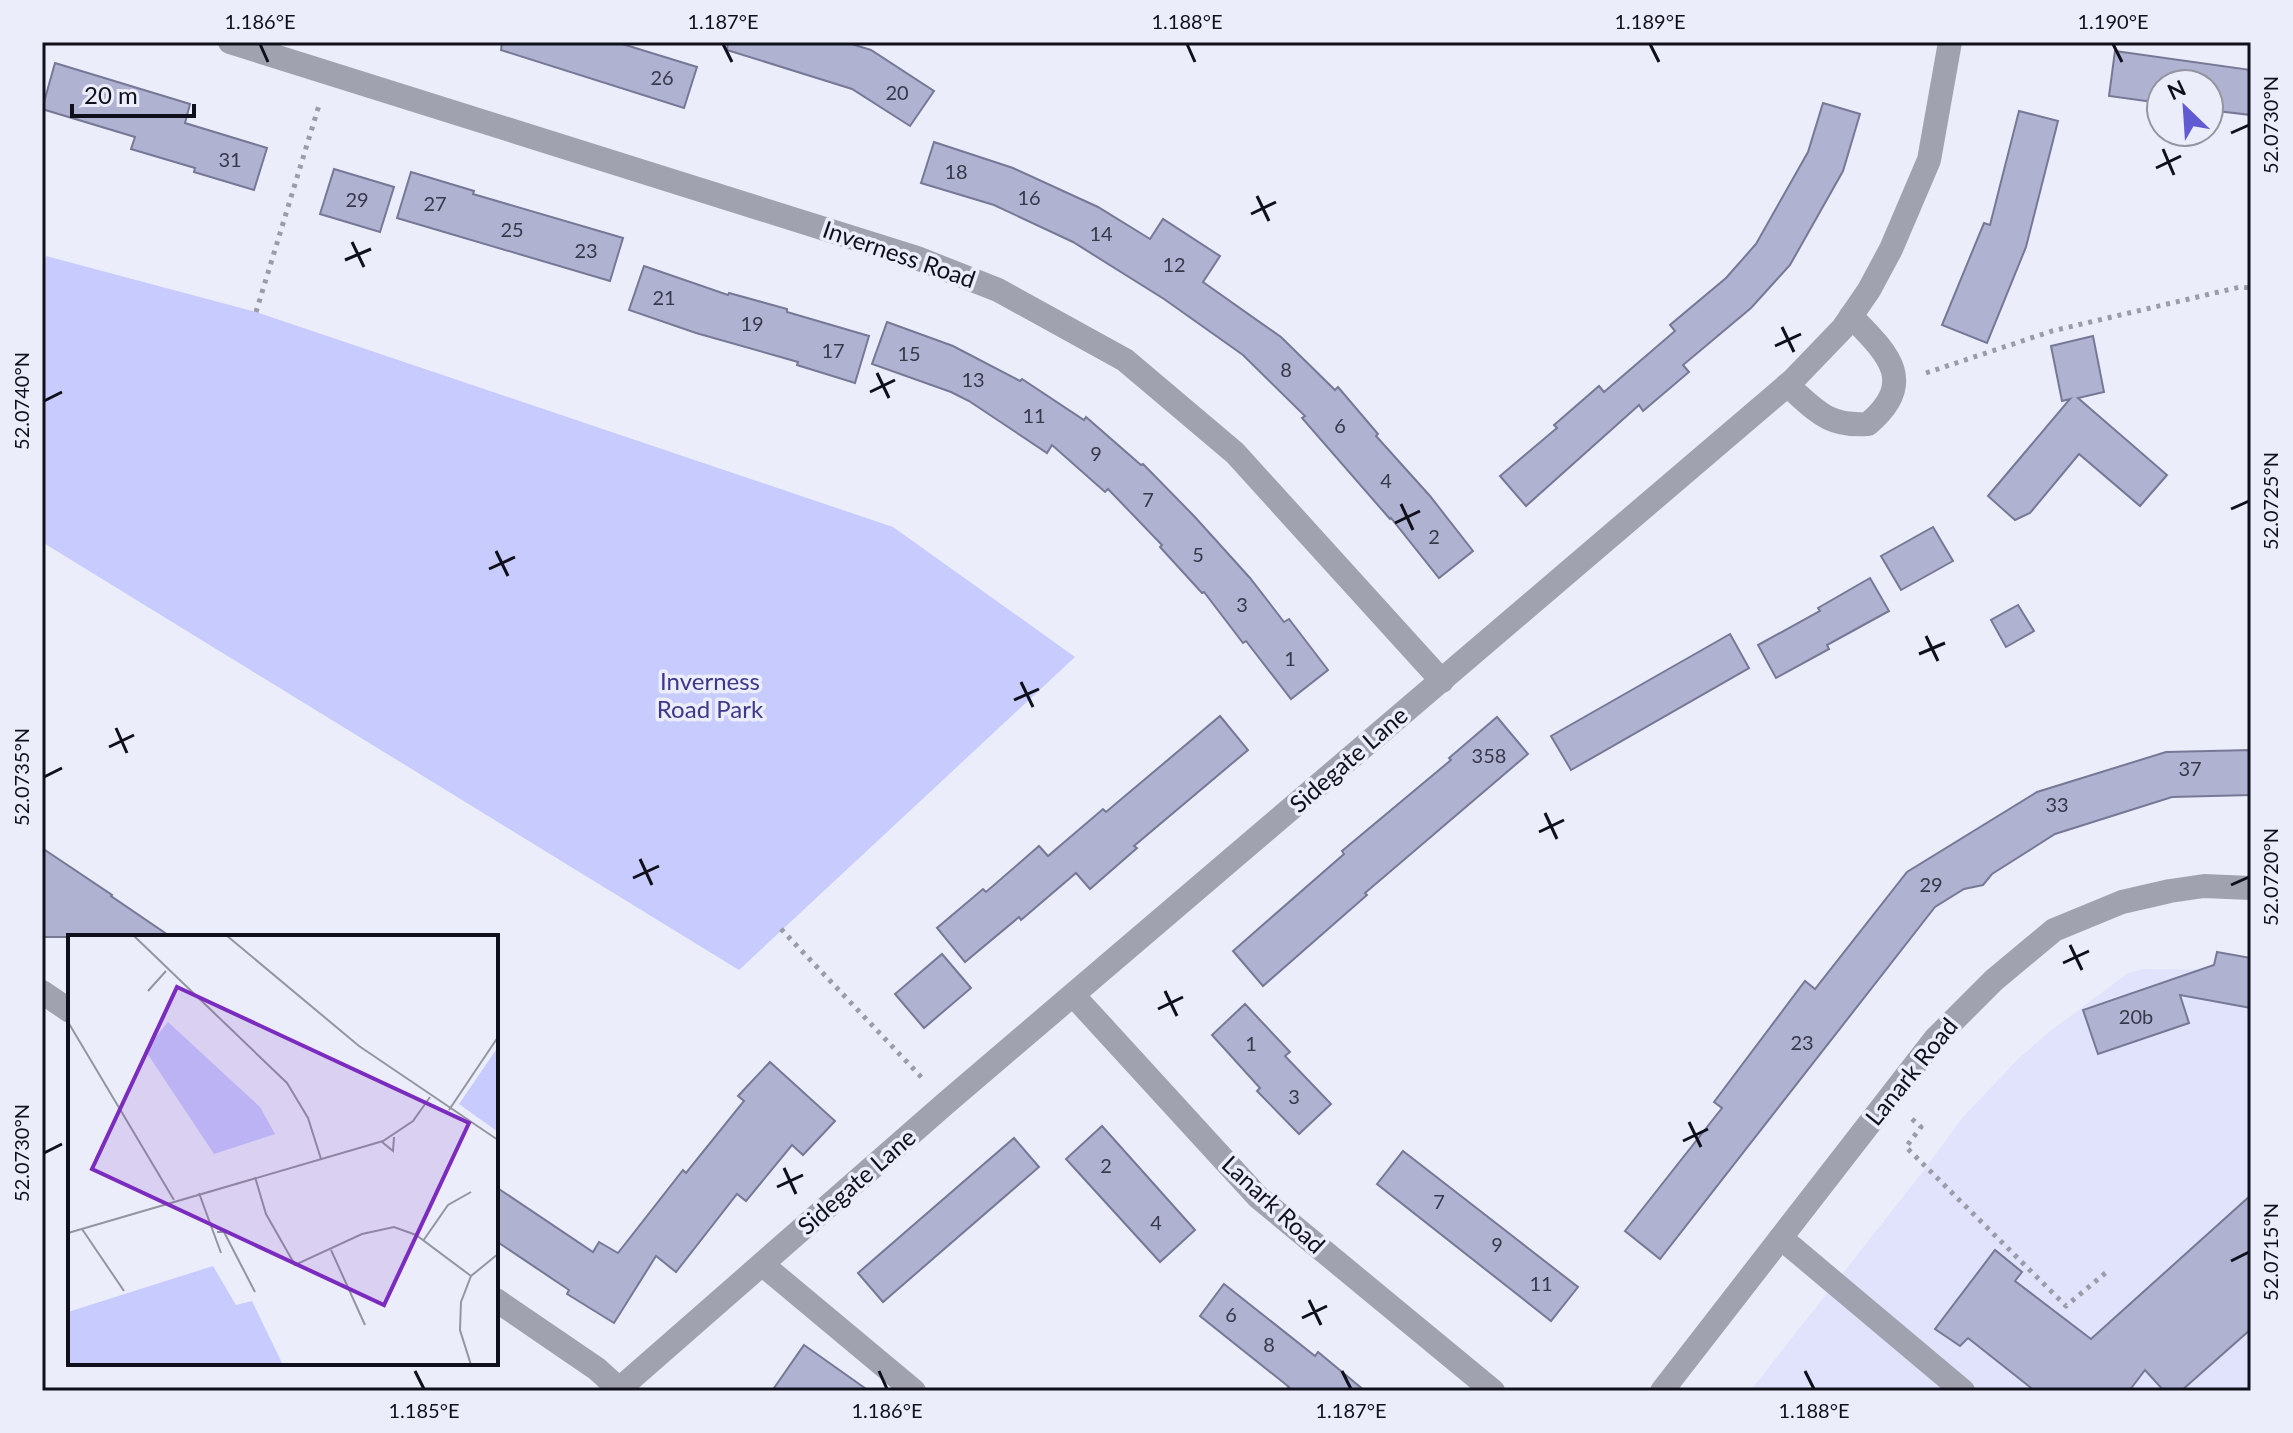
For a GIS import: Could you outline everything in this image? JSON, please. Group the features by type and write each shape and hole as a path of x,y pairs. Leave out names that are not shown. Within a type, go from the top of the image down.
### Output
{"street":[{"name":"Inverness Road","path":"230,42 917,258 998,290 1125,360 1235,453 1442,681"},
{"name":"Sidegate Lane","path":"618,1390 946,1103 1787,385 1843,328 1869,290 1891,249 1929,160 1950,42"},
{"path":"1787,385 1816,411 1842,424 1868,424 1884,411 1893,390 1894,368 1883,349 1851,316"},
{"name":"Lanark Road","path":"1662,1391 1935,1039 1994,980 2054,930 2122,902 2204,886 2251,888"},
{"path":"42,992 68,1010"},
{"name":"Lanark Road","path":"1074,996 1258,1197 1493,1391"},
{"path":"1781,1238 1963,1391"},
{"path":"763,1265 914,1391"},
{"path":"498,1301 597,1369 618,1390"}],"path":[{"path":"256,312 329,73"},
{"path":"1926,373 2052,331 2240,287 2251,288"},
{"path":"781,929 926,1082"},
{"path":"1906,1147 2066,1306 2109,1270"}],"shaded area":[{"path":"2144,969 2251,970 2251,1391 1750,1391 1963,1117 2019,1058 2049,1032 2128,973"}],"green space":[{"name":"Inverness Road Park","path":"46,256 256,312 893,527 1075,657 739,970 42,542 42,272"}],"building":[{"path":"502,42 616,42 697,67 684,108 501,50"},
{"path":"728,42 845,42 871,50 934,91 910,126 852,89 727,50"},
{"path":"2115,51 2251,70 2251,115 2225,112 2225,68 2145,68 2145,101 2109,96"},
{"path":"55,63 190,104 185,123 267,148 254,190 131,149 135,137 42,109"},
{"path":"1823,103 1860,114 1843,171 1790,265 1751,308 1683,365 1689,372 1643,411 1639,405 1526,506 1500,476 1557,428 1554,425 1599,386 1604,392 1675,331 1670,325 1726,278 1756,244 1808,152"},
{"path":"2019,111 2058,121 2026,247 1987,343 1942,325 1984,223 1990,225"},
{"path":"934,142 1013,168 1098,207 1150,239 1163,219 1220,256 1203,282 1281,337 1335,390 1338,387 1473,551 1439,578 1391,518 1302,418 1305,416 1243,355 1164,299 1073,242 994,205 921,183"},
{"path":"334,169 394,187 380,232 320,214"},
{"path":"411,172 474,191 473,194 623,238 610,281 397,218"},
{"path":"644,266 728,295 787,309 787,312 869,336 855,383 797,365 798,362 629,310"},
{"path":"887,322 953,346 1020,381 1022,379 1084,420 1086,417 1143,464 1194,516 1250,578 1284,622 1289,619 1328,670 1291,699 1204,592 1108,489 1105,492 1052,445 1047,453 969,401 872,364"},
{"path":"2093,336 2104,392 2078,398 2167,475 2140,506 2079,454 2030,513 2015,520 1988,496 2070,399 2062,401 2051,346"},
{"path":"1933,527 1953,561 1901,590 1881,556"},
{"path":"1870,578 1889,611 1776,678 1758,645 1820,611 1818,608"},
{"path":"2018,605 2034,631 2006,647 1991,620"},
{"path":"1730,634 1749,668 1571,770 1551,736"},
{"path":"1220,716 1248,750 1134,846 1137,848 1090,889 1076,873 965,962 937,928 983,889 986,892 1039,846 1048,856 1103,809 1106,812"},
{"path":"1497,717 1528,754 1365,893 1367,895 1263,986 1233,951 1344,854 1342,851 1451,760 1449,758"},
{"path":"2251,750 2251,795 2172,797 2055,834 1992,874 1983,885 1964,889 1935,907 1660,1259 1625,1231 1722,1108 1714,1102 1805,981 1815,989 1907,872 2037,792 2166,752"},
{"path":"42,848 168,935 68,935 42,937"},
{"path":"2217,952 2251,958 2251,1008 2180,995 2189,1023 2098,1054 2083,1010 2214,965"},
{"path":"942,954 971,988 924,1028 895,994"},
{"path":"1245,1004 1290,1052 1285,1056 1331,1104 1299,1134 1257,1091 1260,1088 1212,1035"},
{"path":"770,1062 835,1121 803,1155 792,1145 746,1201 737,1194 676,1272 656,1256 614,1323 567,1294 569,1290 498,1242 498,1188 593,1252 599,1242 618,1253 683,1170 686,1173 744,1101 738,1096"},
{"path":"1102,1126 1195,1230 1160,1262 1066,1159"},
{"path":"1014,1138 1039,1167 883,1302 858,1273"},
{"path":"1403,1151 1578,1287 1551,1321 1377,1184"},
{"path":"2251,1195 2251,1329 2181,1391 2164,1391 2145,1370 2129,1391 2035,1391 1968,1338 1960,1346 1935,1329 1995,1250 2022,1272 2015,1281 2091,1339"},
{"path":"1224,1284 1315,1356 1318,1352 1365,1391 1285,1391 1289,1387 1200,1316"},
{"path":"804,1345 869,1391 772,1391"}]}
